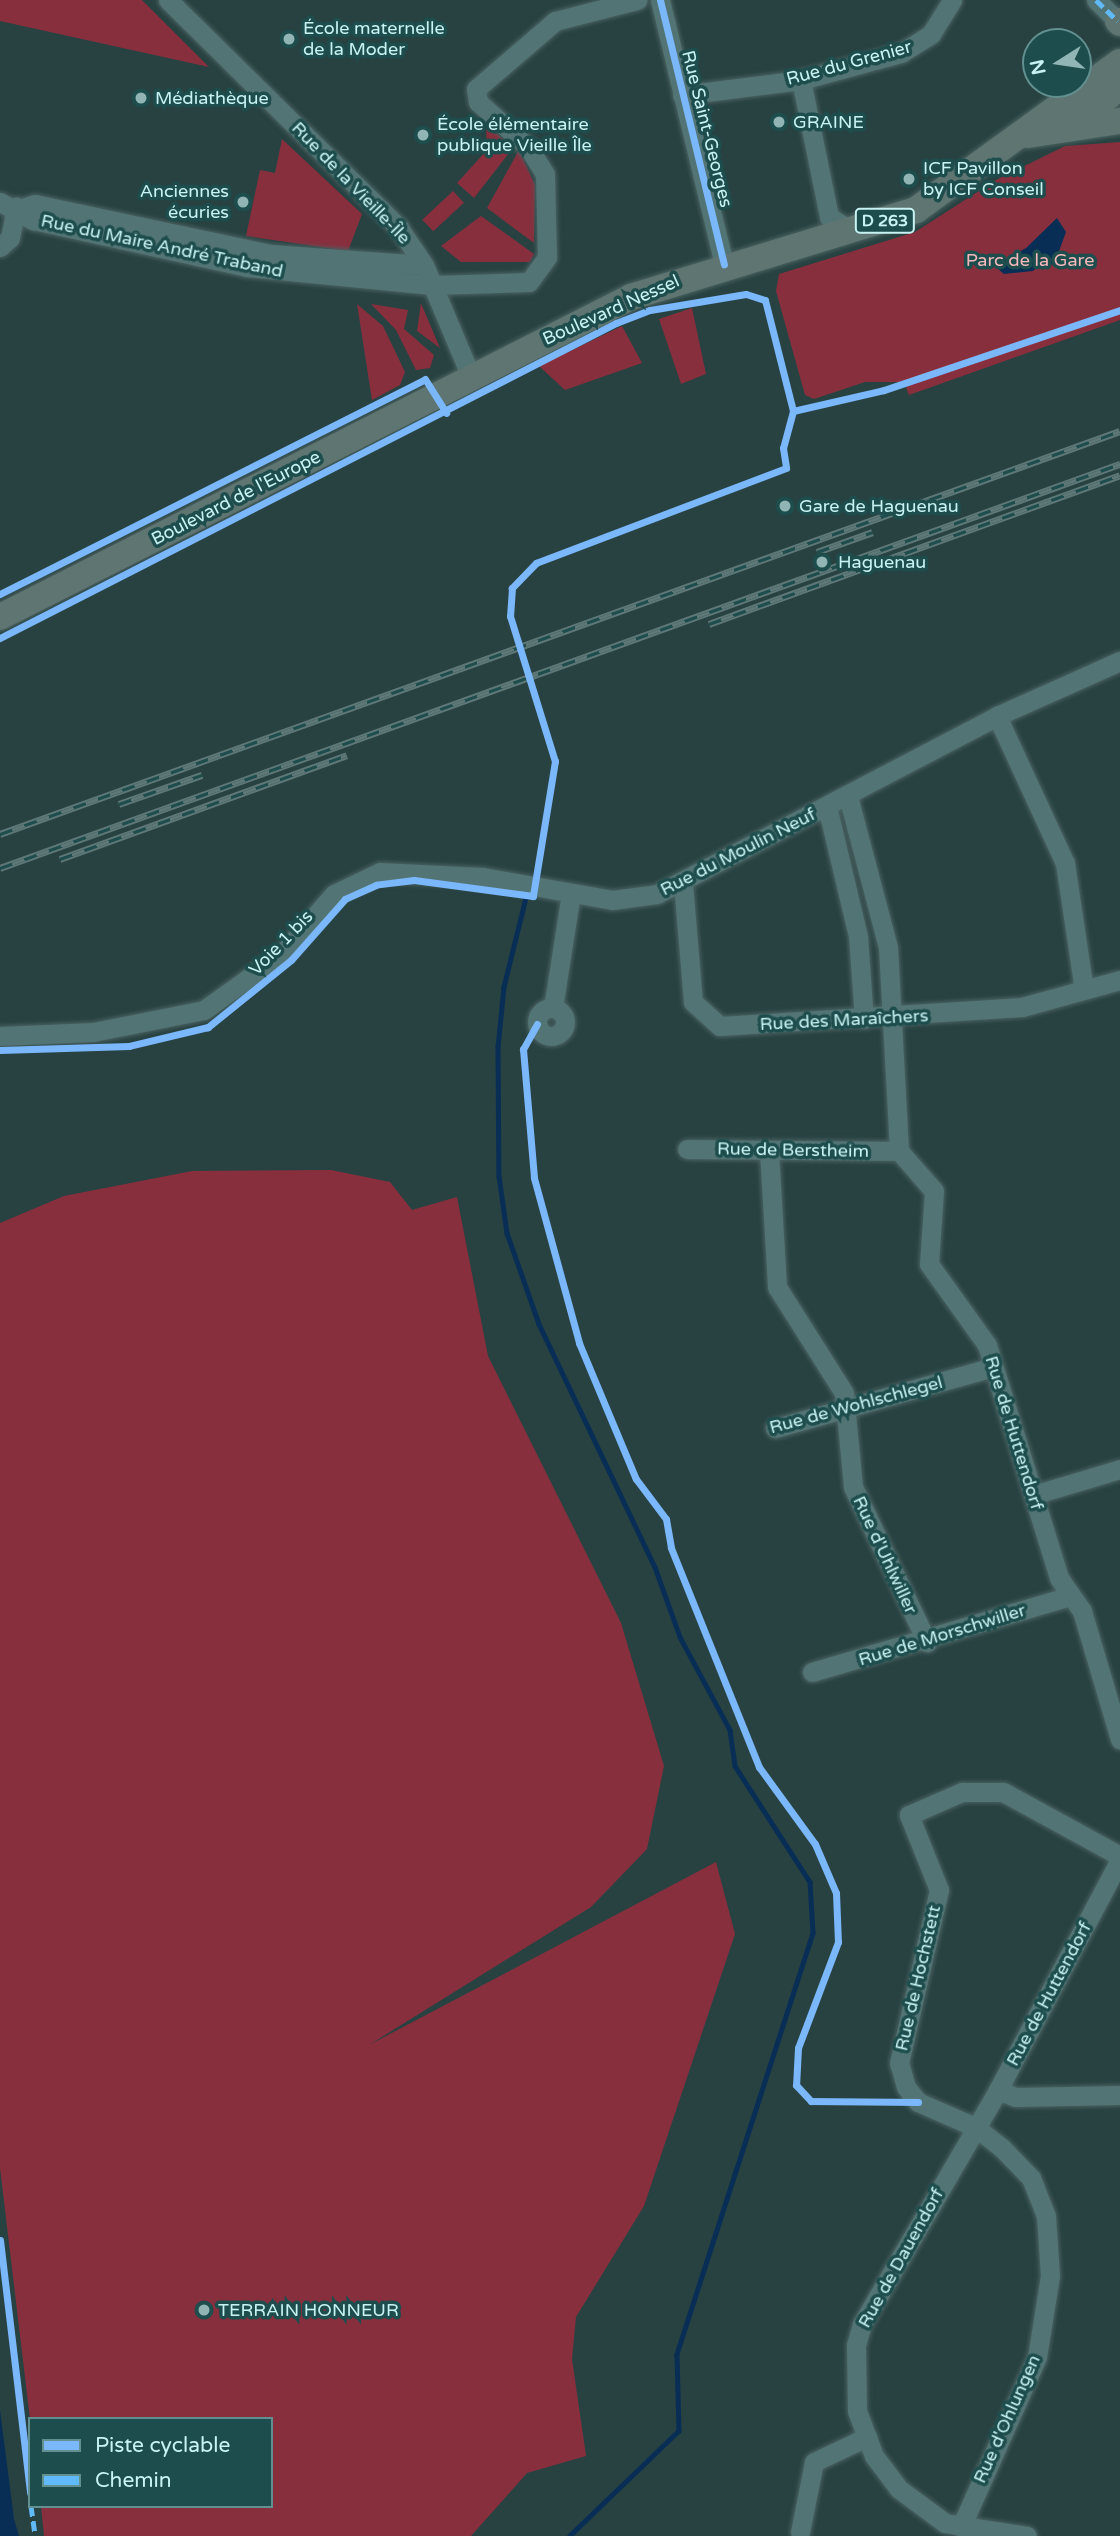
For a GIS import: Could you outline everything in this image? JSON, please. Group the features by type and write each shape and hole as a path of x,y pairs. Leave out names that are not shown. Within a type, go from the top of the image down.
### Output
{"main road":[{"name":"Boulevard Nessel","path":"471,377 631,297 724,264 852,231 916,211 1026,135 1120,62"},
{"path":"1076,125 1120,86"},
{"path":"1026,135 1076,125 1120,121"},
{"name":"Boulevard de l'Europe","path":"0,617 471,377"}],"street":[{"name":"Rue de la Vieille-Île","path":"168,0 382,209 424,265 471,377"},
{"name":"Rue du Maire André Traband","path":"13,206 33,219 247,267 432,285 459,280 523,284 541,271 548,235 545,173 528,147 481,106 476,89 555,21 637,0"},
{"name":"Rue Saint-Georges","path":"660,0 724,264"},
{"name":"Rue du Grenier","path":"682,95 801,80 922,43 952,0"},
{"path":"1096,0 1119,22"},
{"path":"801,80 827,210 852,231"},
{"name":"Rue du Maire André Traband","path":"13,206 35,204 271,254 424,265"},
{"path":"0,247 10,238 13,206"},
{"name":"Rue du Moulin Neuf","path":"0,1035 93,1032 204,1010 282,954 334,894 372,874 419,870 626,900 682,883 997,716 1120,661"},
{"path":"997,716 1065,863 1084,990"},
{"path":"848,796 881,912 899,1151"},
{"path":"827,806 855,918 864,1019"},
{"name":"Rue des Maraîchers","path":"682,883 693,1002 720,1026 891,1018 1022,1007 1120,980"},
{"path":"553,1008 571,893"},
{"path":"855,918 881,912"},
{"name":"Rue de Berstheim","path":"687,1149 899,1151"},
{"name":"Rue d'Uhlwiller","path":"769,1151 777,1287 849,1408 853,1487 927,1642"},
{"name":"Rue de Huttendorf","path":"899,1151 934,1191 928,1254 933,1277 987,1345 1033,1495 1070,1596 1082,1611 1120,1739"},
{"name":"Rue de Wohlschlegel","path":"775,1428 993,1367"},
{"path":"1033,1495 1120,1469"},
{"name":"Rue de Morschwiller","path":"812,1672 927,1642 1070,1596"},
{"name":"Rue de Hochstett","path":"975,2127 918,2102 898,2063 939,1890 909,1815 962,1792 1003,1792 1120,1858"},
{"name":"Rue de Huttendorf","path":"975,2127 998,2090 1120,1858"},
{"path":"998,2090 1015,2096 1120,2095"},
{"name":"Rue de Dauendorf","path":"975,2127 862,2323 854,2387 867,2437 899,2489 945,2523 1027,2536"},
{"name":"Rue d'Ohlungen","path":"961,2527 1037,2357 1051,2276 1046,2216 1031,2178 975,2127"},
{"path":"800,2532 814,2462 867,2437"}],"green space":[{"path":"0,0 142,0 209,67 0,21"},
{"path":"486,124 513,148 474,198 457,183 487,150"},
{"path":"282,139 362,214 348,251 246,236 260,170 275,173"},
{"name":"Parc de la Gare","path":"1120,142 1120,320 909,395 904,382 865,382 814,399 805,395 776,291 779,274 915,232 996,180 1065,146"},
{"path":"519,150 535,185 534,243 487,208"},
{"path":"453,191 464,203 433,231 422,220"},
{"path":"481,216 534,254 530,262 461,262 441,246"},
{"path":"421,303 423,308 440,348 417,331"},
{"path":"357,304 383,326 405,372 400,385 372,400"},
{"path":"371,304 408,310 404,329 434,355 430,368 416,370 396,330"},
{"path":"692,308 706,374 681,384 659,319"},
{"path":"622,326 642,363 565,390 539,366"},
{"path":"331,1170 390,1182 412,1210 457,1197 488,1356 621,1623 664,1766 647,1849 591,1907 369,2045 716,1862 735,1934 644,2206 576,2317 572,2359 586,2456 527,2473 471,2536 44,2536 41,2508 273,2508 273,2417 30,2417 0,2168 0,1223 64,1196 192,1171"}],"water":[{"path":"1057,218 1066,232 1054,265 1042,262 1033,271 1004,274 998,269 997,264 1026,248"},
{"path":"0,2410 14,2519 19,2536 0,2536"}],"waterway":[{"path":"526,898 504,987 498,1047 499,1176 507,1233 539,1324 655,1567 680,1637 730,1730 735,1766 810,1882 813,1933 677,2355 679,2431 570,2536"}],"railway":[{"path":"0,834 1120,431"},
{"path":"0,868 1120,464"},
{"path":"709,624 1120,475"},
{"path":"817,552 873,532"},
{"path":"60,859 347,755"},
{"path":"119,804 202,775"}],"marked path":[{"path":"1096,0 1118,21"},
{"path":"31,2508 35,2536"}],"cycle path":[{"path":"660,0 724,264"},
{"name":"Voie 1 bis","path":"0,638 616,323 650,310 746,294 765,300 793,411 783,448 786,468 536,563 512,588 510,616 555,761 533,896 414,880 376,885 345,899 291,960 208,1027 129,1046 0,1050"},
{"path":"793,411 884,390 1120,310"},
{"path":"0,594 425,379 446,413"},
{"path":"537,1024 523,1049 534,1178 579,1343 636,1479 666,1519 671,1548 759,1767 815,1844 836,1893 838,1942 798,2048 796,2085 811,2101 918,2102"},
{"path":"0,2240 28,2476"}],"place":[{"name":"École maternelle de la Moder","path":"289,39"},
{"name":"Médiathèque","path":"141,98"},
{"name":"GRAINE","path":"779,122"},
{"name":"École élémentaire publique Vieille Île","path":"423,135"},
{"name":"ICF Pavillon by ICF Conseil","path":"909,179"},
{"name":"Anciennes écuries","path":"243,202"},
{"name":"Gare de Haguenau","path":"785,506"},
{"name":"Haguenau","path":"822,562"},
{"name":"TERRAIN HONNEUR","path":"204,2310"}]}
